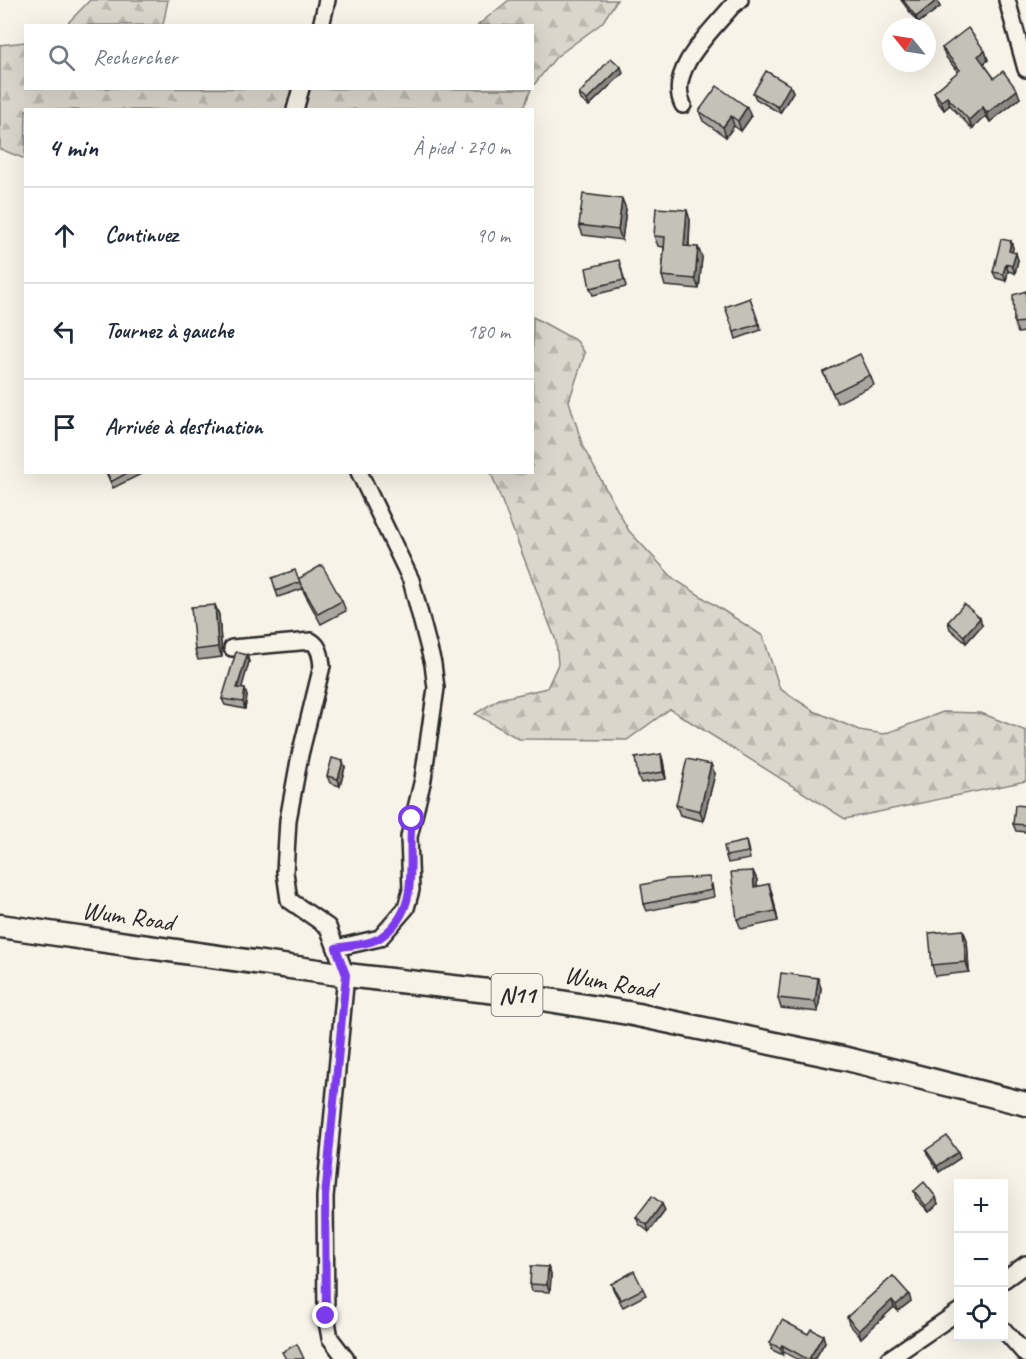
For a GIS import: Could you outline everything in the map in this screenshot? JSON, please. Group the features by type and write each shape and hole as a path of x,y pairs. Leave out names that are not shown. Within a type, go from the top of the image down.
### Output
{"highway":[{"name":"Wum Road","path":"0,926 346,975 506,993 651,1017 847,1059 1026,1104"}],"street":[{"path":"321,24 327,0"},
{"path":"683,105 677,94 678,84 692,56 732,6 740,0"},
{"path":"1007,0 1026,69"},
{"path":"296,108 300,90"},
{"path":"336,948 380,938 406,908 411,890 409,837 423,779 436,688 433,663 411,580 360,474"},
{"path":"232,648 310,641 316,645 321,654 322,666 293,786 287,830 286,891 296,908 328,927 346,975 325,1197 326,1316 330,1338 346,1359"},
{"path":"1008,1277 1026,1264"},
{"path":"889,1359 954,1315"},
{"path":"1008,1335 1026,1355"}],"green space":[{"path":"90,0 168,0 163,24 67,24"},
{"path":"509,0 617,0 602,23 556,57 534,85 534,24 479,24"},
{"path":"24,42 24,90 531,90 524,108 24,108 24,159 0,149 0,45"},
{"path":"534,318 577,341 585,353 569,401 583,447 629,531 674,579 763,636 780,689 814,711 859,730 884,734 943,712 981,713 1026,731 1026,781 845,819 670,709 627,740 519,739 475,714 499,699 547,688 558,664 556,641 491,474 534,474"}],"building":[{"path":"903,0 937,0 916,17"},
{"path":"968,28 985,51 978,56 994,78 1003,71 1017,90 987,113 983,107 969,120 947,97 941,101 934,92 960,70 942,48"},
{"path":"611,58 621,67 587,100 579,94"},
{"path":"766,71 790,85 778,107 753,93"},
{"path":"717,86 747,107 738,121 731,116 723,127 699,111"},
{"path":"583,194 622,199 618,230 579,225"},
{"path":"656,208 687,210 684,246 698,247 695,279 662,276 665,237 654,236"},
{"path":"1001,239 1011,241 1009,251 1016,253 1012,266 1006,264 1003,274 993,272"},
{"path":"619,260 624,280 590,288 586,268"},
{"path":"1026,291 1026,322 1014,323 1013,295"},
{"path":"750,298 759,324 734,332 725,307"},
{"path":"860,354 870,375 833,393 823,372"},
{"path":"108,474 125,474 111,482"},
{"path":"322,565 342,601 318,614 298,579"},
{"path":"295,570 300,582 276,591 272,578"},
{"path":"964,604 980,618 964,636 948,622"},
{"path":"215,605 218,647 195,650 191,607"},
{"path":"236,652 247,655 237,688 245,689 243,702 222,699"},
{"path":"661,754 663,772 638,776 635,758"},
{"path":"332,758 343,761 338,779 327,776"},
{"path":"687,759 711,764 700,811 676,805"},
{"path":"1015,805 1026,806 1026,825 1013,824"},
{"path":"746,841 748,852 726,856 724,846"},
{"path":"753,871 754,887 769,884 775,911 737,919 731,872"},
{"path":"709,877 712,890 644,904 641,885 668,879"},
{"path":"963,930 966,962 932,965 929,933"},
{"path":"781,973 818,978 815,1002 778,998"},
{"path":"947,1136 958,1152 937,1166 926,1150"},
{"path":"924,1182 936,1197 926,1206 914,1191"},
{"path":"652,1196 662,1204 647,1225 636,1217"},
{"path":"531,1266 548,1267 547,1285 530,1284"},
{"path":"634,1271 643,1289 621,1300 611,1284"},
{"path":"893,1276 909,1294 896,1305 892,1300 859,1331 847,1317"},
{"path":"782,1320 808,1334 811,1329 823,1335 809,1359 782,1345 780,1348 770,1343"},
{"path":"297,1344 304,1359 286,1359 282,1352"}],"route":[{"path":"326,1316 325,1197 346,975 336,948 380,938 406,908 411,890 409,837 412,819"}]}
